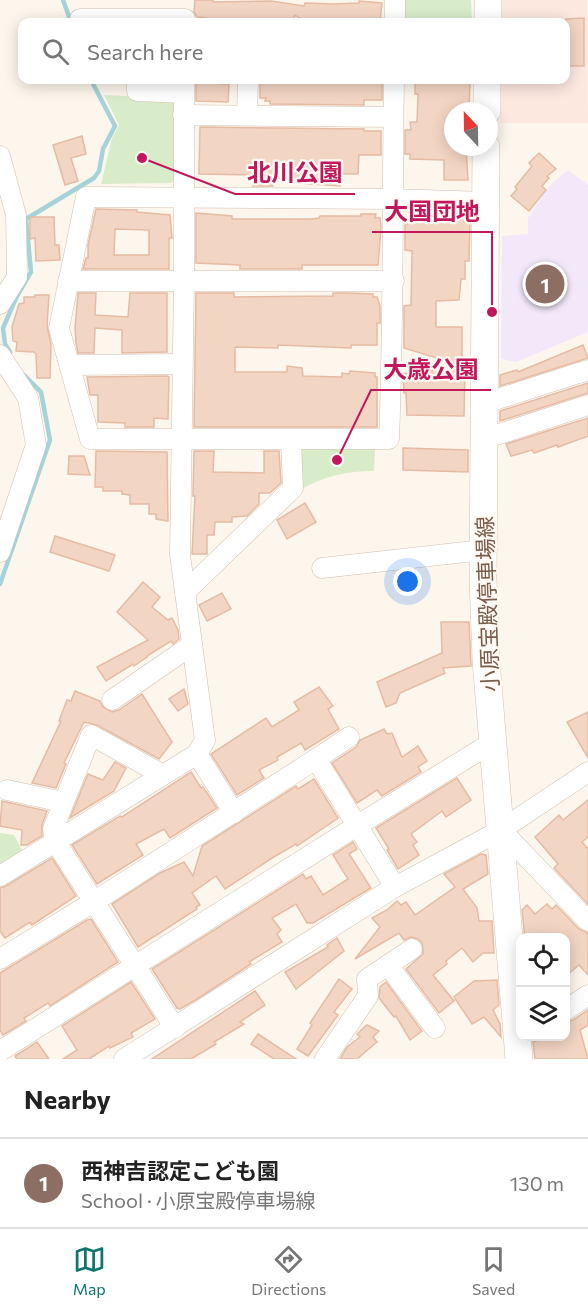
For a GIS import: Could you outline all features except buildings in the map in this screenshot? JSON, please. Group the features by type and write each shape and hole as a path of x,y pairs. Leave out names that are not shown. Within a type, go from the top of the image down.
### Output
{"main road":[{"path":"488,0 488,18"},
{"path":"487,84 487,102"},
{"name":"小原宝殿停車場線","path":"486,156 483,550 486,660 521,1046"}],"street":[{"path":"395,0 395,18"},
{"path":"157,18 185,14"},
{"path":"0,876 197,754 205,740 180,555 184,281 183,86 137,91 137,84"},
{"path":"247,115 248,84"},
{"path":"394,84 393,117 394,199 394,281 389,439 90,439 59,328 86,197 394,199 486,202"},
{"path":"183,115 393,117"},
{"path":"0,156 16,215 17,277 0,304"},
{"path":"68,281 394,281"},
{"path":"0,355 28,398 36,445 0,552"},
{"path":"69,364 182,364"},
{"path":"485,403 588,370"},
{"path":"484,439 588,405"},
{"path":"185,592 293,488 291,440"},
{"path":"322,568 483,550"},
{"path":"112,700 192,645"},
{"path":"163,775 91,735 53,829 55,841 175,1028"},
{"path":"2,954 95,901 350,737"},
{"path":"5,1059 0,1051 493,742"},
{"path":"197,754 234,813"},
{"path":"316,759 395,887"},
{"path":"124,1059 395,887 501,830 588,771"},
{"path":"7,790 63,802"},
{"path":"501,830 588,921"},
{"path":"325,1059 368,996 367,979 412,949"},
{"path":"388,965 435,1028"},
{"path":"570,1008 588,995"}],"shaded area":[{"path":"500,0 587,0 588,123 500,123 500,84 570,84 570,18 500,18"},
{"path":"568,170 588,185 588,332 516,362 501,359 502,236 528,234 528,218 550,185"}],"green space":[{"path":"403,0 471,0 472,18 403,18"},
{"path":"104,95 172,98 176,102 176,178 171,183 101,184 112,138 119,125"},
{"path":"300,449 375,449 374,471 336,475 300,490"},
{"path":"0,833 14,835 24,854 0,870"}],"waterway":[{"path":"63,0 70,18"},
{"path":"10,352 5,344 3,328 31,272 26,219 94,178 99,171 103,149 115,126 93,84"},
{"path":"0,584 50,440 41,392 24,375"}],"place":[{"name":"北川公園","path":"142,158"},
{"name":"西神吉認定こども園","path":"545,284"},
{"name":"大国団地","path":"492,312"},
{"name":"大歳公園","path":"337,460"}]}
